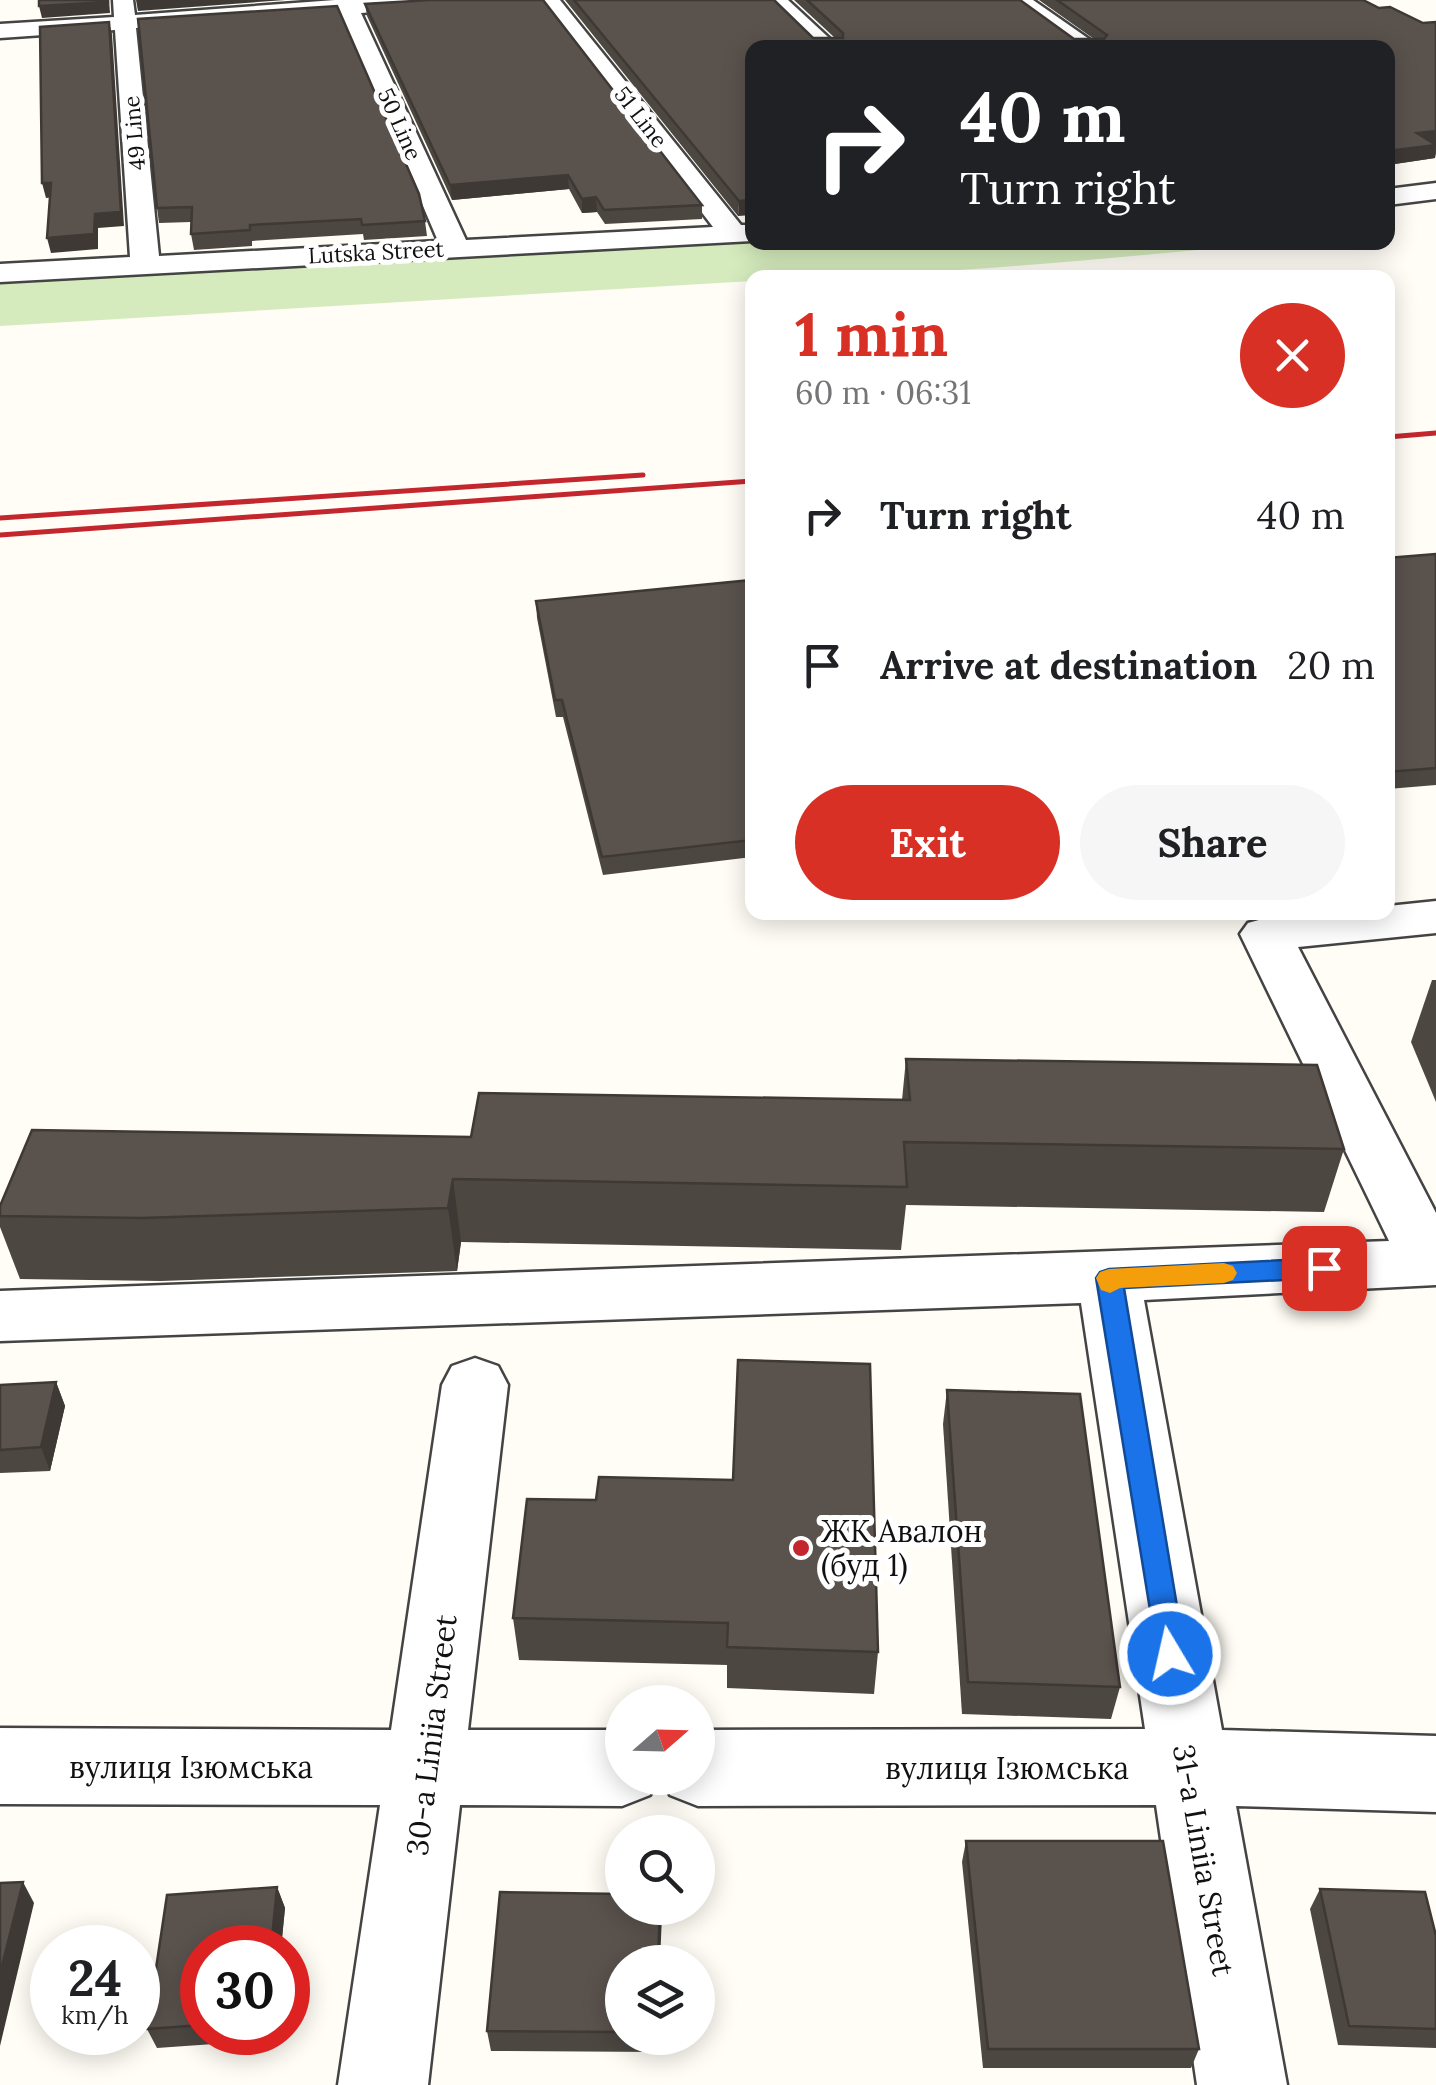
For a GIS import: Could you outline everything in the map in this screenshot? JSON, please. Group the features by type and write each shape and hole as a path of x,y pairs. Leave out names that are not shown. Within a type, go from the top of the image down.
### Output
{"street":[{"path":"0,31 124,11 460,0"},
{"name":"51 Line","path":"549,0 743,233"},
{"path":"776,0 819,40"},
{"path":"1019,0 1079,40"},
{"name":"50 Line","path":"347,4 455,248"},
{"name":"49 Line","path":"124,11 145,265"},
{"path":"1395,196 1436,191"},
{"name":"Lutska Street","path":"0,272 743,233"},
{"path":"0,1316 1109,1278 1431,1263 1266,934 1436,917"},
{"name":"31-a Liniia Street","path":"1109,1278 1242,2085"},
{"name":"30-a Liniia Street","path":"383,2085 428,1769 475,1385"},
{"name":"вулиця Ізюмська","path":"0,1766 605,1768"},
{"name":"вулиця Ізюмська","path":"715,1768 1188,1768 1436,1774"}],"green space":[{"path":"745,241 745,250 1197,250 961,270 745,270 745,281 0,326 0,280"}],"building":[{"path":"39,0 108,0 108,2 39,6"},
{"path":"543,0 702,205 604,210 596,197 582,199 568,175 450,185 365,4"},
{"path":"574,0 774,0 813,38 843,38 843,33 807,0 1020,0 1074,39 1104,39 1107,35 1057,0 1363,0 1379,8 1390,7 1423,23 1436,22 1436,131 1417,133 1436,145 1395,150 1395,40 745,40 745,201 739,201"},
{"path":"337,6 419,194 425,221 362,225 361,219 250,225 250,230 191,234 192,207 157,208 138,19"},
{"path":"109,22 121,212 95,214 94,234 47,238 51,183 42,183 40,27"},
{"path":"1436,554 1436,768 1395,771 1395,557"},
{"path":"745,581 745,841 602,857 562,700 555,700 536,601"},
{"path":"906,1059 1317,1065 1344,1149 904,1142 907,1187 453,1179 448,1208 141,1218 0,1216 0,1206 32,1130 471,1137 479,1093 910,1100"},
{"path":"738,1360 870,1364 878,1652 727,1647 728,1623 513,1618 527,1499 596,1500 599,1477 733,1480"},
{"path":"56,1382 41,1447 0,1450 0,1385"},
{"path":"947,1390 1080,1394 1120,1687 968,1682"},
{"path":"966,1841 1163,1841 1199,2049 988,2049"},
{"path":"23,1882 0,1974 0,1883"},
{"path":"277,1887 273,1925 180,1925 180,2027 160,2028 160,1942 167,1895"},
{"path":"1320,1889 1425,1892 1436,1936 1436,2029 1349,2026"},
{"path":"500,1892 605,1894 605,1925 659,1925 659,1945 605,1945 605,2032 487,2031"}],"railway":[{"path":"1395,436 1436,433"},
{"path":"0,518 643,475"},
{"path":"0,535 745,482"}],"slow traffic":[{"path":"1110,1283 1109,1278 1224,1273"}],"place":[{"name":"ЖК Авалон (буд 1)","path":"801,1548"}],"route":[{"path":"1170,1654 1109,1278 1324,1268"}]}
